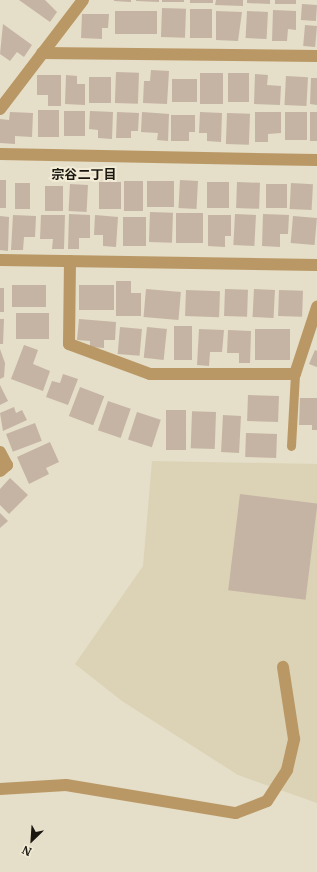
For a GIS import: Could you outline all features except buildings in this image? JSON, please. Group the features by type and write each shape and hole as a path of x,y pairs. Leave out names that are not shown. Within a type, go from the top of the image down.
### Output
{"street":[{"path":"0,109 83,0"},
{"path":"42,53 317,56"},
{"path":"0,154 317,160"},
{"path":"0,260 317,265"},
{"path":"70,261 69,344 150,374 295,374 317,307"},
{"path":"0,452 7,465 0,471"},
{"path":"0,789 66,785 236,813 267,801 287,770 294,739 283,667"}],"lane":[{"path":"291,446 295,374"}],"shaded area":[{"path":"152,461 317,464 317,803 238,775 122,701 75,664 143,566"}],"district":[{"name":"宗谷二丁目","path":"84,175"}]}
